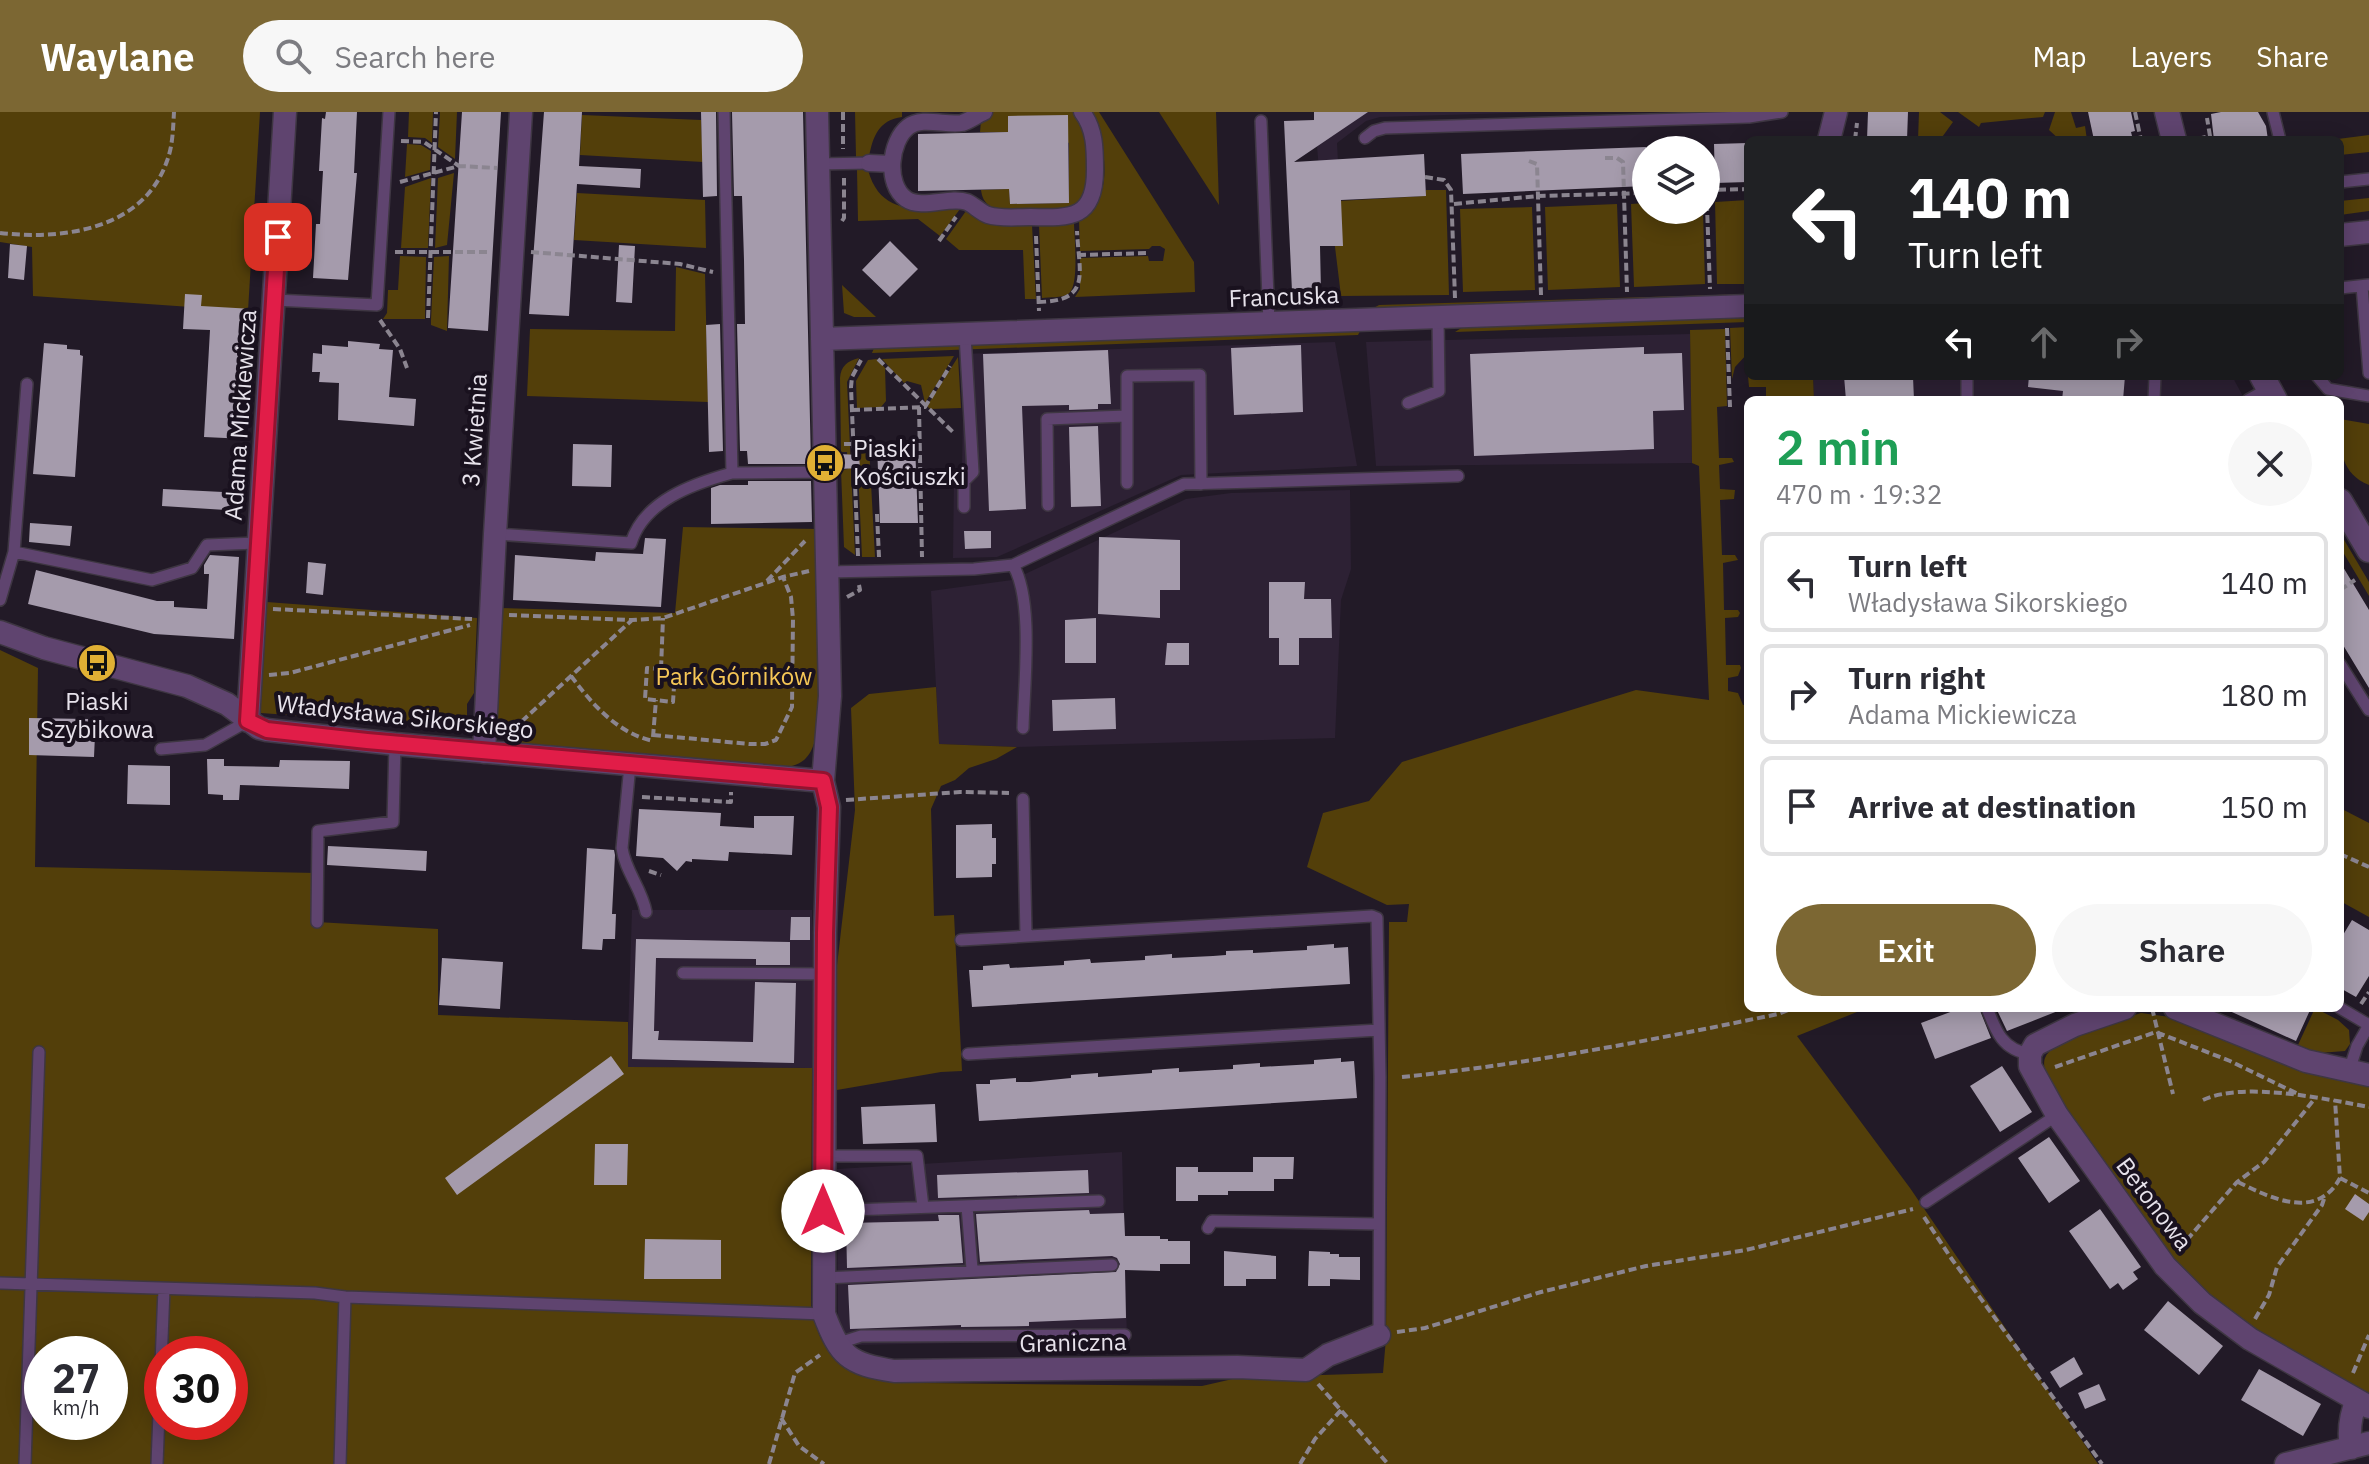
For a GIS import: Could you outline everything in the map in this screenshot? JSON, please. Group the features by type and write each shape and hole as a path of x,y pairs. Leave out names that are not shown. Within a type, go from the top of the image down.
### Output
{"street":[{"name":"Adama Mickiewicza","path":"248,721 285,112"},
{"name":"3 Kwietnia","path":"484,752 521,112"},
{"path":"817,112 825,472 821,571 830,696 826,790 824,1314 836,1344"},
{"path":"984,112 963,123 922,122 910,125 897,140 892,164 896,186 906,198 918,202 966,202 986,214 1035,218 1077,214 1086,208 1093,197 1095,177 1095,145 1089,121 1082,112"},
{"path":"1830,136 1836,112"},
{"path":"2167,112 2173,136"},
{"path":"869,163 892,164"},
{"path":"2344,235 2369,232"},
{"name":"Francuska","path":"822,339 1744,306"},
{"path":"2344,507 2366,540"},
{"name":"Władysława Sikorskiego","path":"0,632 44,648 187,686 227,704 248,721 267,730 630,765 826,790"},
{"path":"2032,1064 2039,1041 2115,1012"},
{"path":"2185,1012 2306,1061 2359,1073"},
{"name":"Betonowa","path":"2032,1064 2057,1115 2165,1266 2202,1303 2246,1336 2356,1400"},
{"path":"1306,1370 1328,1355 1379,1335"},
{"name":"Graniczna","path":"836,1344 852,1359 872,1368 894,1371 1237,1367 1306,1370"},
{"path":"2356,1400 2349,1436 2360,1445"},
{"path":"2286,1464 2360,1445"}],"lane":[{"path":"275,300 377,305 389,112"},
{"path":"724,112 732,473"},
{"path":"1365,138 1385,128 1749,117 1782,112"},
{"path":"2273,112 2279,136"},
{"path":"1261,121 1269,323"},
{"path":"818,164 869,163"},
{"path":"2344,182 2369,179"},
{"path":"2344,288 2365,285 2369,373"},
{"path":"1408,403 1439,391 1438,317"},
{"path":"964,507 964,481 973,472 965,335"},
{"path":"1127,483 1127,376 1200,375 1201,484"},
{"path":"2320,380 2328,389 2369,396"},
{"path":"0,600 14,552 27,384"},
{"path":"1048,505 1047,419 1126,416"},
{"path":"495,534 631,543 644,517 669,498 701,481 732,473 825,472"},
{"path":"821,571 922,571 1013,565 1184,484 1458,476"},
{"path":"14,552 152,580 192,568 207,545 259,543"},
{"path":"1013,565 1019,576 1025,607 1023,728"},
{"path":"2345,682 2369,710"},
{"path":"161,749 205,745 248,721"},
{"path":"317,922 318,831 393,822 395,744"},
{"path":"630,765 624,858 646,912"},
{"path":"1023,799 1026,935"},
{"path":"961,940 1377,918 1379,1335"},
{"path":"683,973 825,974"},
{"path":"2344,1010 2369,1025 2357,1046 2359,1073"},
{"path":"1989,1012 2004,1042 2032,1064"},
{"path":"968,1054 1379,1030"},
{"path":"25,1464 39,1052"},
{"path":"1926,1202 2057,1115"},
{"path":"824,1156 917,1156 923,1207"},
{"path":"823,1211 1099,1201"},
{"path":"967,1206 972,1269"},
{"path":"1208,1228 1212,1221 1379,1224"},
{"path":"824,1278 1112,1265"},
{"path":"0,1283 824,1314"},
{"path":"157,1464 164,1289"},
{"path":"340,1464 345,1297"},
{"path":"836,1344 861,1336 1125,1335"}],"path":[{"path":"0,233 37,236 68,234 104,224 126,212 158,181 168,159 174,112"},
{"path":"428,318 436,112"},
{"path":"2135,112 2140,136"},
{"path":"2207,118 2210,136"},
{"path":"408,141 424,142 459,166"},
{"path":"1605,158 1617,158 1623,162 1627,295"},
{"path":"1529,161 1537,164 1541,298"},
{"path":"405,182 459,166 503,169"},
{"path":"1425,177 1444,180 1451,190 1454,204 1455,300"},
{"path":"1720,190 1744,189"},
{"path":"1454,204 1538,196 1632,194"},
{"path":"939,241 962,209"},
{"path":"1038,302 1059,302 1077,289 1077,214"},
{"path":"1035,218 1041,318"},
{"path":"1707,224 1710,292"},
{"path":"401,252 588,255 680,264 727,275"},
{"path":"1078,255 1148,253"},
{"path":"369,304 400,349 407,368"},
{"path":"1727,325 1730,407"},
{"path":"874,354 922,407 971,444"},
{"path":"922,571 922,407 953,362"},
{"path":"852,410 922,407"},
{"path":"837,444 882,443"},
{"path":"877,514 879,571"},
{"path":"766,583 805,540"},
{"path":"251,676 290,673 506,615 632,620 663,618 783,577 821,571"},
{"path":"571,676 592,705 641,738 749,744 776,740 792,707 793,619 791,597 783,577"},
{"path":"2344,587 2355,580"},
{"path":"256,608 491,620"},
{"path":"661,669 663,618"},
{"path":"510,723 521,722 632,620"},
{"path":"647,668 661,669 675,670 673,702 645,699 647,668"},
{"path":"652,753 656,700"},
{"path":"627,796 731,802 732,785"},
{"path":"826,790 992,791 1016,794 1023,799"},
{"path":"2344,856 2369,867"},
{"path":"1402,1077 1483,1069 1650,1041 1783,1012"},
{"path":"2153,1012 2173,1094"},
{"path":"2032,1064 2156,1032 2230,1061 2300,1095"},
{"path":"2203,1100 2240,1093 2274,1092 2369,1107"},
{"path":"2165,1266 2237,1182 2264,1162 2316,1097"},
{"path":"2237,1182 2273,1200 2296,1204 2319,1198 2335,1187 2340,1178 2335,1100"},
{"path":"2340,1178 2369,1193"},
{"path":"2246,1336 2269,1295 2277,1267 2322,1205 2325,1193"},
{"path":"1379,1335 1425,1328 1541,1292 1646,1266 1746,1250 1917,1208 2102,1464"},
{"path":"2356,1400 2369,1335"},
{"path":"769,1464 795,1373 836,1344"},
{"path":"1306,1370 1388,1464"},
{"path":"1300,1464 1315,1439 1342,1409"},
{"path":"781,1418 799,1446 824,1464"}],"shaded area":[{"path":"1314,112 1542,112 1380,117 1366,121 1337,143 1339,180 1320,181"},
{"path":"1690,334 1692,463 1376,466 1366,342"},
{"path":"1335,342 1357,466 1181,475 997,557 953,558 954,474 962,469 960,354"},
{"path":"1813,380 2234,380 2243,396 1814,396"},
{"path":"1350,490 1351,569 1341,600 1335,738 1017,747 939,744 931,591 1012,580 1186,499 1231,493"},
{"path":"632,910 812,910 812,1068 627,1067"},
{"path":"1122,1152 1127,1340 852,1345 838,1327 837,1169"}],"green space":[{"path":"0,112 260,112 248,311 33,296 32,247 0,242"},
{"path":"409,112 433,112 432,143 425,138 408,137"},
{"path":"440,112 457,112 455,159 438,147"},
{"path":"855,112 902,112 902,117 878,130 869,157 856,157"},
{"path":"992,112 1074,112 1085,130 1089,179 1080,204 1021,212 998,209 986,203 981,190 1009,189 1010,204 1069,203 1069,143 1008,116 1008,132 980,132 981,121"},
{"path":"1091,112 1099,112 1194,262 1195,292 1075,297 1080,289 1080,258 1148,256 1149,261 1163,261 1165,249 1152,246 1149,249 1080,251 1079,220 1091,211 1103,186 1104,155"},
{"path":"1159,112 1216,112 1219,205"},
{"path":"1919,112 1940,112 1953,122 1943,136 1918,136"},
{"path":"1958,112 2045,112 2043,117 1981,123 1979,127"},
{"path":"2055,112 2071,112 2076,128 2085,126 2086,136 2056,136 2049,130"},
{"path":"582,115 701,120 703,162 580,155"},
{"path":"2369,135 2369,152 2344,155 2344,138"},
{"path":"407,144 421,145 431,151 430,170 405,177"},
{"path":"857,170 868,170 882,196 892,203 916,209 960,209 940,236 918,219 858,221"},
{"path":"454,173 447,245 435,248 438,178"},
{"path":"431,178 428,248 401,248 405,187"},
{"path":"1426,190 1446,190 1449,295 1341,296 1331,214 1339,201 1425,196"},
{"path":"577,193 705,200 706,248 574,240"},
{"path":"2369,198 2369,211 2344,214 2344,201"},
{"path":"1744,200 1744,284 1717,284 1716,224 1720,224 1720,202"},
{"path":"1617,204 1620,287 1548,290 1545,207"},
{"path":"1631,204 1632,224 1703,224 1705,284 1634,287"},
{"path":"1532,207 1535,290 1463,292 1460,209"},
{"path":"966,211 992,224 1032,225 1036,299 1025,299 1023,250 959,250 946,239"},
{"path":"1074,222 1075,272 1072,289 1062,296 1042,298 1039,225"},
{"path":"400,256 426,257 425,319 383,319 387,313 388,290 398,290"},
{"path":"449,256 447,331 431,325 431,320 434,257"},
{"path":"676,267 705,274 708,402 527,396 530,329 675,331"},
{"path":"842,285 876,317 854,317 844,313"},
{"path":"1744,294 1744,299 1372,309 1379,305"},
{"path":"1744,317 1744,322 1455,332 1463,327"},
{"path":"1744,327 1744,357 1735,367 1732,379 1730,328"},
{"path":"1725,329 1727,406 1717,407 1719,458 1732,458 1734,462 1719,465 1720,489 1735,490 1734,499 1720,500 1722,555 1735,555 1738,560 1723,563 1724,610 1738,610 1740,613 1738,617 1725,618 1726,665 1740,665 1741,668 1738,676 1728,678 1728,691 1738,693 1744,705 1744,1012 1857,1012 1797,1036 1910,1188 2098,1464 0,1464 0,650 38,668 35,867 317,873 317,922 438,929 438,1015 628,1022 628,1067 812,1068 811,1310 823,1342 845,1362 884,1377 924,1383 1202,1386 1237,1378 1383,1373 1386,1338 1389,922 1407,922 1409,904 1387,905 1307,867 1323,813 1369,801 1402,762 1636,690 1709,700 1699,466 1692,463 1690,330"},
{"path":"1360,331 1358,335 872,353 874,348"},
{"path":"954,356 925,403 921,385 904,383 882,359"},
{"path":"958,357 961,408 930,409 927,406"},
{"path":"859,358 847,382 855,555 844,547 841,470 848,469 847,452 841,452 840,378 845,365"},
{"path":"877,359 885,368 886,401 881,407 857,408 856,381 868,360"},
{"path":"1748,380 1813,380 1814,396 1766,396 1766,387 1749,387"},
{"path":"2344,420 2369,424 2369,485 2359,480 2344,460"},
{"path":"869,446 875,557 862,557 857,447"},
{"name":"Park Górników","path":"683,527 822,529 820,723 815,742 804,760 778,768 518,745 502,737 496,726 497,608 675,613"},
{"path":"2344,540 2369,582 2369,596 2344,554"},
{"path":"267,602 477,618 474,693 467,704 467,728 261,713 257,706"},
{"path":"936,687 939,744 1017,747 996,759 969,768 955,780 941,786 931,809 934,916 954,915 962,1071 837,1090 836,974 855,810 851,708 869,694"},
{"path":"2344,810 2369,823 2369,917 2344,903"},
{"path":"2313,1012 2323,1012 2349,1030 2350,1044 2345,1051 2319,1053 2298,1045"},
{"path":"2141,1013 2170,1017 2322,1073 2369,1086 2369,1393 2253,1331 2194,1284 2155,1239 2045,1076 2045,1058 2060,1044"}],"building":[{"path":"326,112 357,112 354,173 357,173 348,280 313,278 323,171 319,171 322,118 325,119"},
{"path":"462,112 501,112 488,331 448,328"},
{"path":"544,112 582,112 579,166 641,169 640,188 577,184 569,316 529,314"},
{"path":"701,112 716,112 717,196 703,197"},
{"path":"732,112 803,112 811,464 748,464 747,451 740,451 737,324 745,324 744,260 742,196 734,196"},
{"path":"1314,112 1368,112 1294,162 1424,154 1426,196 1341,200 1343,246 1320,246 1321,291 1292,291 1284,121 1314,120"},
{"path":"1868,112 1908,112 1907,136 1867,136"},
{"path":"2088,112 2131,112 2135,131 2131,132 2132,136 2093,136"},
{"path":"2258,112 2267,136 2214,136 2211,114"},
{"path":"1068,115 1069,203 1010,204 1009,189 918,191 918,134 1008,132 1008,116"},
{"path":"1744,143 1744,182 1720,183 1720,144"},
{"path":"1632,148 1632,187 1463,194 1461,154"},
{"path":"890,241 918,269 890,297 862,270"},
{"path":"10,244 27,246 24,280 8,278"},
{"path":"619,245 635,246 632,303 616,302"},
{"path":"185,294 202,295 201,306 253,309 246,439 204,437 210,330 183,329"},
{"path":"720,324 723,451 709,452 706,325"},
{"path":"348,341 380,344 379,349 393,350 389,397 416,399 414,426 338,420 339,383 319,382 320,372 312,372 313,353 322,354 322,345 348,347"},
{"path":"44,343 67,345 67,349 80,350 83,356 75,477 33,474"},
{"path":"1301,345 1303,412 1234,415 1231,348"},
{"path":"1644,347 1644,354 1682,353 1684,410 1653,411 1654,449 1474,456 1470,354"},
{"path":"1108,350 1111,404 1098,404 1098,409 1069,410 1069,405 1022,406 1026,509 989,511 983,354"},
{"path":"1844,380 1913,380 1914,396 1846,396"},
{"path":"2029,380 2125,380 2123,396 2062,396 2063,391 2028,387"},
{"path":"1098,426 1101,506 1071,507 1069,427"},
{"path":"573,444 612,445 611,487 572,486"},
{"path":"915,444 918,523 880,523 877,445"},
{"path":"839,454 859,455 860,468 839,469"},
{"path":"748,481 811,481 812,522 711,524 711,488 748,485"},
{"path":"163,489 243,493 242,511 162,506"},
{"path":"30,523 72,526 70,546 29,542"},
{"path":"964,531 991,531 991,548 965,549"},
{"path":"1099,537 1180,540 1180,590 1160,590 1160,618 1098,614"},
{"path":"645,538 666,539 661,607 513,600 515,555 595,561 596,552 643,554"},
{"path":"210,555 239,557 234,639 154,634 28,604 36,570 157,601 174,601 174,607 207,609 209,574 204,574 204,565"},
{"path":"308,562 326,564 323,595 306,593"},
{"path":"2344,569 2369,610 2369,688 2344,647"},
{"path":"1269,582 1305,582 1304,599 1331,599 1332,638 1299,638 1299,665 1279,665 1279,638 1269,638"},
{"path":"1096,618 1096,663 1065,663 1065,620"},
{"path":"1167,643 1189,643 1189,665 1165,665"},
{"path":"1115,698 1116,729 1053,731 1052,700"},
{"path":"29,718 88,719 87,734 95,735 94,757 29,755"},
{"path":"207,759 224,759 224,766 279,767 280,760 350,761 349,789 240,785 239,800 223,800 223,795 208,794"},
{"path":"128,765 170,766 170,805 127,804"},
{"path":"639,809 721,813 720,826 754,828 754,816 794,816 792,855 729,852 728,861 692,859 677,871 663,858 636,856"},
{"path":"992,824 992,838 996,838 996,864 992,864 992,877 956,878 956,825"},
{"path":"328,846 427,851 426,871 327,865"},
{"path":"587,848 614,850 615,855 612,914 616,914 615,939 603,939 602,950 582,949"},
{"path":"791,917 810,917 810,940 790,940"},
{"path":"2352,920 2369,930 2369,976 2356,997 2344,990 2344,933"},
{"path":"636,939 790,942 790,965 756,965 756,959 656,958 654,1031 659,1031 658,1040 753,1042 755,982 796,983 794,1063 632,1059"},
{"path":"1334,944 1334,948 1348,947 1350,984 972,1007 969,970 983,970 983,966 1064,965 1064,961 1090,959 1091,963 1145,960 1145,956 1172,954 1172,958 1213,956 1226,955 1226,951 1307,950 1307,946"},
{"path":"442,958 503,962 500,1009 439,1005"},
{"path":"1950,1012 1981,1012 1991,1038 1935,1059 1921,1023"},
{"path":"1998,1012 2055,1012 2007,1031"},
{"path":"2232,1012 2309,1012 2296,1041"},
{"path":"611,1056 624,1074 457,1195 445,1178"},
{"path":"1341,1058 1341,1062 1354,1061 1357,1098 979,1121 976,1084 990,1084 990,1080 1016,1078 1016,1082 1030,1082 1098,1073 1098,1077 1179,1068 1179,1072 1233,1069 1233,1065 1260,1063 1260,1067 1314,1064 1314,1060"},
{"path":"2002,1066 2032,1112 2000,1132 1970,1086"},
{"path":"935,1104 937,1142 863,1144 861,1107"},
{"path":"2049,1137 2080,1181 2049,1203 2018,1158"},
{"path":"595,1144 628,1144 627,1185 594,1185"},
{"path":"1253,1157 1294,1157 1293,1179 1274,1179 1274,1191 1228,1191 1228,1195 1198,1195 1198,1201 1176,1201 1176,1167 1198,1167 1198,1172 1253,1172"},
{"path":"1088,1170 1089,1193 938,1198 937,1175"},
{"path":"2355,1194 2369,1204 2369,1212 2363,1221 2345,1209"},
{"path":"2100,1209 2141,1267 2133,1272 2138,1279 2123,1290 2118,1283 2110,1289 2069,1231"},
{"path":"1089,1210 1090,1214 1124,1213 1125,1236 1160,1236 1160,1239 1168,1241 1190,1241 1190,1264 1160,1264 1160,1271 1125,1270 1126,1318 1029,1322 1029,1326 850,1329 848,1285 1116,1272 1120,1264 1112,1256 980,1262 976,1214"},
{"path":"938,1215 959,1215 963,1263 847,1268 846,1223 939,1221"},
{"path":"645,1239 721,1240 721,1279 644,1279"},
{"path":"1224,1251 1276,1256 1276,1279 1246,1279 1246,1286 1224,1286"},
{"path":"1309,1251 1330,1252 1339,1254 1339,1257 1360,1257 1360,1280 1330,1279 1330,1286 1308,1286"},
{"path":"2168,1301 2223,1346 2199,1375 2144,1330"},
{"path":"2074,1357 2083,1374 2060,1388 2050,1372"},
{"path":"2259,1369 2321,1404 2303,1436 2241,1400"},
{"path":"2099,1384 2106,1400 2085,1409 2078,1393"}],"place":[{"name":"Piaski Kościuszki","path":"825,463"},
{"name":"Piaski Szybikowa","path":"97,663"}],"route":[{"path":"278,237 248,721 267,730 367,741 823,781 829,807 823,1211"}]}
